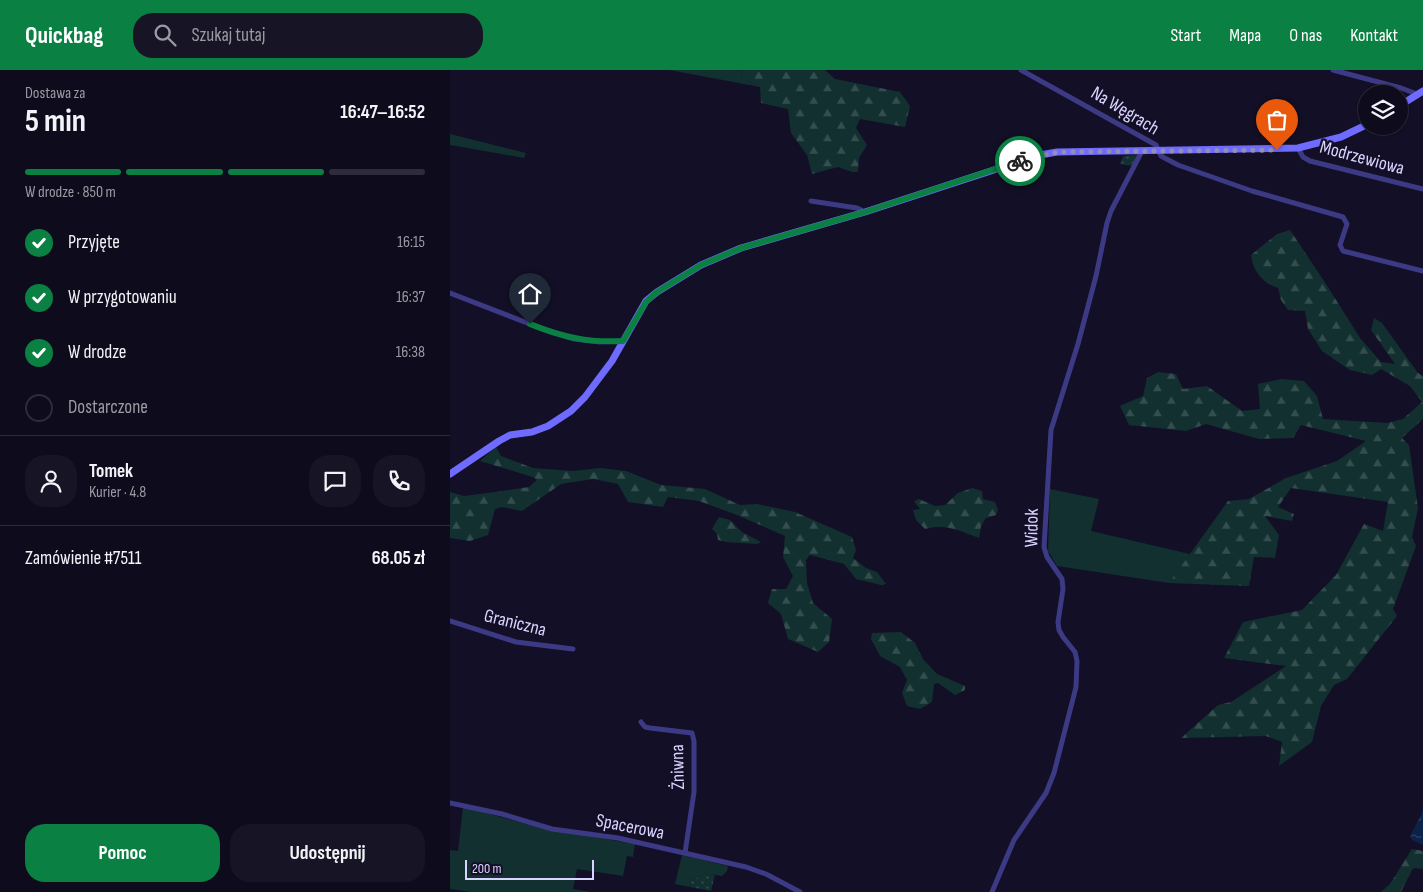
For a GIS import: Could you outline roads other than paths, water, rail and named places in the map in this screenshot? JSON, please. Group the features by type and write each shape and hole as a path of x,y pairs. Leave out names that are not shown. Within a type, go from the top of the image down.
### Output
{"street":[{"name":"Na Węgrach","path":"1021,70 1156,145 1161,156 1178,165 1252,192 1343,217 1347,224 1340,245 1343,250 1423,271"},
{"path":"1333,70 1420,93"},
{"path":"1408,100 1420,93"},
{"path":"450,474 510,435 532,432 548,426 572,410 612,362 646,302 657,292 701,265 741,248 1058,152 1298,148 1341,137 1358,129"},
{"name":"Modrzewiowa","path":"1298,148 1303,156 1310,160 1423,189"},
{"name":"Widok","path":"992,892 1014,840 1046,793 1054,773 1076,687 1078,662 1075,652 1059,630 1062,579 1047,557 1044,546 1051,430 1078,344 1096,276 1107,223 1111,211 1142,151"},
{"path":"812,201 857,208 865,212"},
{"path":"450,293 548,331 574,339 600,342 623,341"},
{"name":"Graniczna","path":"450,621 516,642 573,650"},
{"name":"Żniwna","path":"642,722 650,728 692,733 694,741 694,792 685,853"},
{"name":"Spacerowa","path":"450,803 502,814 552,829 618,838 685,853 766,874 800,892"}],"water":[{"path":"1423,806 1423,845 1412,840 1410,836 1422,813"}]}
